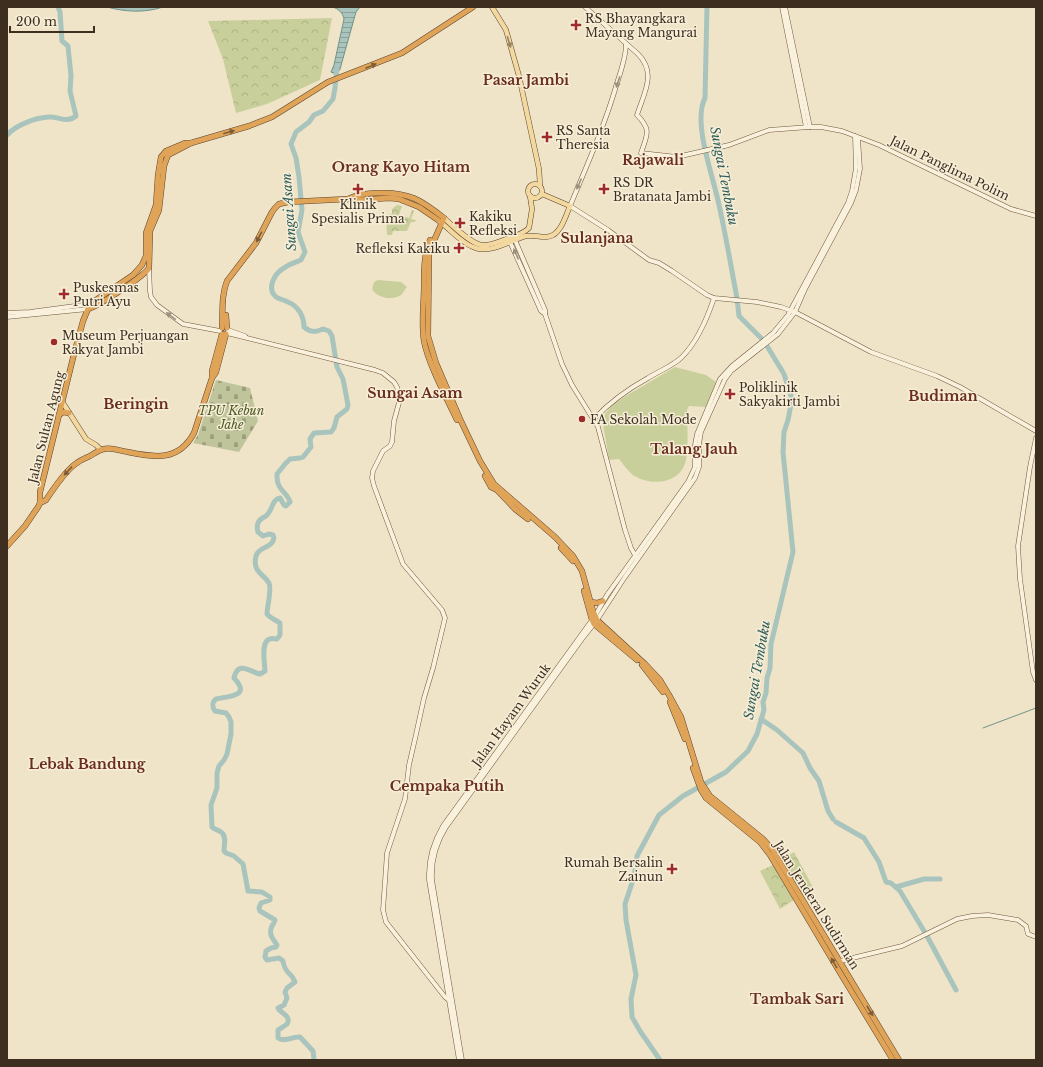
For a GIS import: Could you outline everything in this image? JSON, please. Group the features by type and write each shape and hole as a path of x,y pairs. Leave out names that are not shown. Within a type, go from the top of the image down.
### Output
{"highway":[{"path":"397,55 421,37 468,7"},
{"path":"89,306 98,304 138,278 149,268 146,232 156,205 158,174 161,157 166,151 185,143 191,143 249,126 272,116 328,82 397,55 423,40 473,7"},
{"path":"40,503 46,500 70,468 101,450 111,449 134,454 164,456 176,453 190,440 194,433 212,378 216,372 225,331 222,302 227,281 256,243 272,212 280,204 311,201 390,198 399,199 419,207 441,219"},
{"path":"441,219 432,244 428,267 428,336 436,363 460,419 494,484 555,537 573,556 582,571 595,620"},
{"path":"441,219 428,245 424,268 424,338 432,366 478,463 492,487 560,546 574,563 579,573 595,620"},
{"path":"89,306 133,274 147,258"},
{"name":"Jalan Sultan Agung","path":"7,546 25,526 40,503 40,492 74,354 89,306"},
{"path":"59,415 64,412 69,413"},
{"path":"591,602 597,603 603,601"},
{"name":"Jalan Jenderal Sudirman","path":"595,620 658,682 679,718 699,783 706,798 723,810 752,835 770,855 794,889 840,961 857,995"},
{"name":"Jalan Jenderal Sudirman","path":"794,889 878,1030 894,1060"},
{"name":"Jalan Jenderal Sudirman","path":"878,1030 900,1060"}],"main road":[{"path":"492,7 506,30 514,57 539,169 542,194"},
{"path":"441,219 480,245 499,242 527,233 544,237 552,235 561,225 589,162 609,107 622,69 626,44 585,7"},
{"path":"783,7 790,34 808,127"},
{"path":"783,7 808,127"},
{"name":"Jalan Panglima Polim","path":"626,44 644,60 648,72 648,80 637,115 647,128 645,142 641,153 677,157 729,145 769,130 808,127 842,131 879,145 1011,209 1036,216"},
{"path":"707,414 728,374 770,342 778,334 793,312 818,261 851,203 858,161 857,136"},
{"path":"441,219 473,248 481,250 487,249 513,241 527,233 529,228 532,209 528,187 534,183 534,180 539,175"},
{"path":"534,183 540,185"},
{"path":"542,194 570,206 608,230 649,260 659,263 701,292 714,298 757,302 781,307 871,352 937,376 960,387 1036,431"},
{"path":"530,196 536,198 542,194"},
{"path":"513,241 541,311 545,314 562,364 572,385 598,427 625,530 631,548 636,556"},
{"path":"149,268 150,291 153,301 183,324 225,331 368,368 383,373 394,382 400,394 394,421 392,442 390,446 382,451 373,471 372,478 403,564 442,610 445,618 424,698 409,765 405,799 387,853 383,910 386,922 445,997 451,1001"},
{"path":"138,278 146,278 150,284"},
{"path":"594,419 612,401 682,357 702,330 714,298"},
{"path":"7,313 89,306"},
{"path":"7,317 89,306"},
{"path":"595,620 603,601 696,476 699,467 699,438 717,386 724,374 773,333 793,312"},
{"path":"63,403 86,439 101,450"},
{"path":"1036,438 1018,546 1023,606 1033,672 1036,680"},
{"path":"595,620 667,514"},
{"name":"Jalan Hayam Wuruk","path":"462,1060 432,880 432,866 436,847 446,828 595,620"},
{"path":"840,961 902,946 958,919 988,915 1020,921 1026,926 1028,934 1036,937"},
{"name":"Jalan Hayam Wuruk","path":"451,1001 458,1060"}],"green space":[{"path":"332,18 320,80 267,104 236,113 223,59 208,21"},
{"path":"397,205 402,206 399,215 409,218 412,210 414,211 411,219 416,220 415,222 411,222 407,231 393,231 392,235 387,235 386,215 392,214 392,209"},
{"path":"378,280 401,282 407,287 401,295 397,297 385,298 377,295 372,289 374,282"},
{"path":"675,367 706,375 716,382 706,407 689,406 687,410 688,435 686,460 683,468 678,474 664,481 656,482 640,479 633,475 619,459 609,460 603,424 605,414 614,403"},
{"name":"TPU Kebun Jahe","path":"216,380 250,388 258,421 239,452 193,443 198,435"},
{"path":"794,852 814,889 780,909 760,871 775,864"}],"water":[{"path":"107,7 163,7 135,11"},
{"path":"332,7 360,7 356,12 340,69 339,71 333,73 331,72 334,65 344,19 340,11"}],"waterway":[{"path":"7,135 20,125 37,119 52,117 66,120 76,116 70,91 71,76 68,46 62,41 60,12 58,7"},
{"name":"Sungai Tembuku","path":"707,7 705,98 701,121 702,136 724,228 739,316 762,339"},
{"name":"Sungai Asam","path":"314,1060 313,1051 300,1037 294,1037 286,1040 278,1038 278,1030 286,1025 288,1021 287,1017 278,1008 284,1005 287,998 285,992 287,988 295,982 292,976 285,969 283,961 279,958 267,960 265,957 266,951 276,947 277,945 271,932 275,920 260,911 259,908 261,903 270,900 270,897 262,892 248,891 243,864 234,856 224,851 224,836 221,832 212,827 211,805 217,788 217,773 219,766 227,754 231,734 231,722 229,717 226,713 215,711 213,705 216,699 232,696 239,692 239,684 234,678 238,670 241,668 245,668 260,674 265,671 265,644 270,639 277,639 280,635 280,623 267,614 270,594 269,583 257,569 255,561 258,553 271,544 274,538 273,535 269,534 263,536 258,532 257,526 259,521 267,515 275,500 280,498 286,506 290,502 289,498 278,484 277,474 290,459 303,457 311,447 310,439 314,433 331,432 334,428 337,417 347,409 348,405 343,379 337,367 332,336 329,331 323,329 314,331 304,327 303,319 295,306 276,297 272,289 273,281 278,273 288,265 301,260 305,252 298,232 302,210 296,158 291,144 296,132 309,122 314,115 323,111 333,99 337,67"},
{"name":"Sungai Tembuku","path":"660,1060 632,1017 631,999 636,975 626,920 625,904 634,877 637,856 659,815 683,796 726,772 748,751 757,734 764,710 763,702 770,668 771,644 793,552 783,452 784,432 792,399 784,374 767,346"},
{"path":"983,728 1036,708"},
{"path":"761,719 777,730 803,753 810,768 819,781 828,811 833,819"},
{"path":"836,822 864,838 879,862 886,882 891,883 900,891 927,936 956,990"},
{"path":"896,887 924,879 940,879"}],"place":[{"name":"RS Bhayangkara Mayang Mangurai","path":"576,25"},
{"name":"RS Santa Theresia","path":"547,137"},
{"name":"Klinik Spesialis Prima","path":"358,189"},
{"name":"RS DR Bratanata Jambi","path":"604,189"},
{"name":"Kakiku Refleksi","path":"460,223"},
{"name":"Refleksi Kakiku","path":"459,248"},
{"name":"Puskesmas Putri Ayu","path":"64,294"},
{"name":"Museum Perjuangan Rakyat Jambi","path":"54,342"},
{"name":"Poliklinik Sakyakirti Jambi","path":"730,394"},
{"name":"FA Sekolah Mode","path":"582,419"},
{"name":"Rumah Bersalin Zainun","path":"672,869"}],"district":[{"name":"Pasar Jambi","path":"526,80"},
{"name":"Rajawali","path":"653,160"},
{"name":"Orang Kayo Hitam","path":"401,167"},
{"name":"Sulanjana","path":"597,238"},
{"name":"Sungai Asam","path":"415,393"},
{"name":"Budiman","path":"943,396"},
{"name":"Beringin","path":"136,404"},
{"name":"Talang Jauh","path":"694,449"},
{"name":"Lebak Bandung","path":"87,764"},
{"name":"Cempaka Putih","path":"447,786"},
{"name":"Tambak Sari","path":"797,999"}]}
